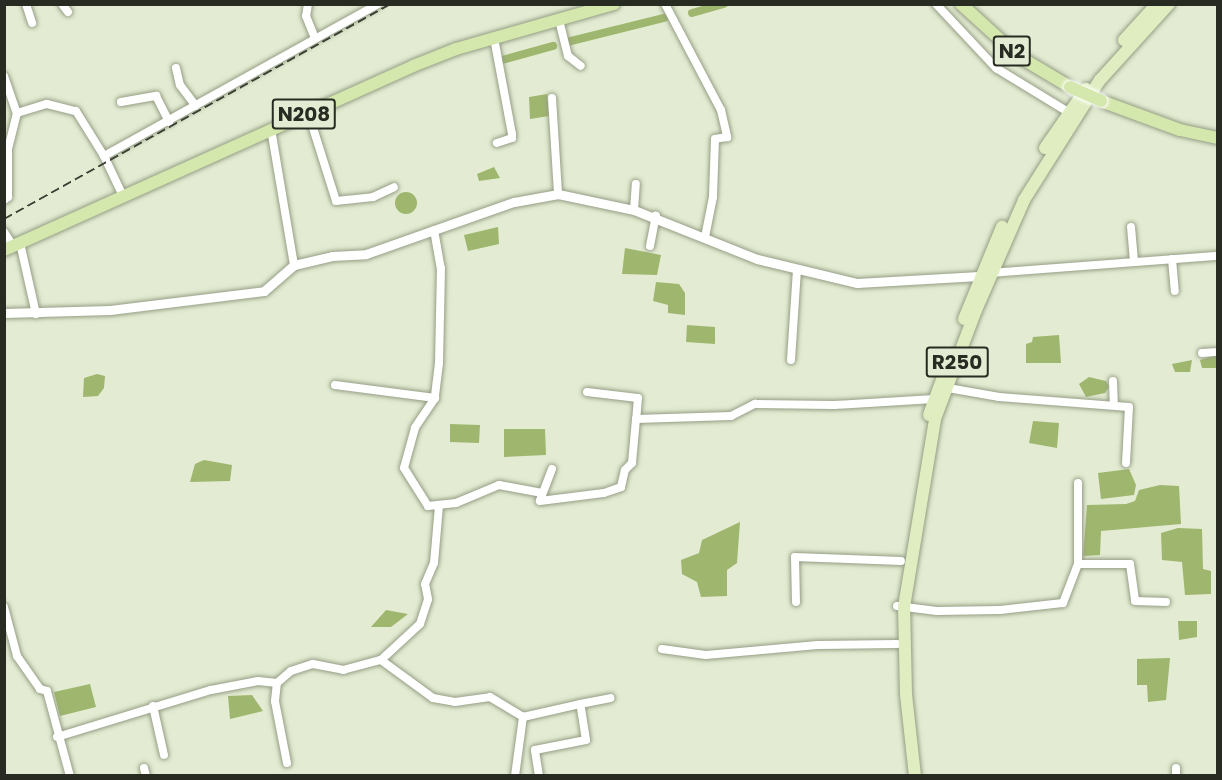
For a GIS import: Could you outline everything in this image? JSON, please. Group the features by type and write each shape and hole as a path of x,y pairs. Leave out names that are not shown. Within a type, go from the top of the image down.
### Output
{"highway":[{"name":"N208","path":"12,247 412,66 494,38 614,4"},
{"name":"N2","path":"961,4 1018,56 1070,87 1180,130 1218,138"}],"main road":[{"name":"R250","path":"915,776 906,694 901,606 902,561 925,431 934,399 986,274 1043,151 1068,111 1157,4"},
{"name":"R250","path":"909,776 897,644 901,606 936,419 986,274 1024,200 1052,152 1100,80 1169,4"}],"street":[{"path":"26,4 32,22"},
{"path":"62,4 68,12"},
{"path":"308,4 306,16 315,38"},
{"path":"105,156 378,4"},
{"path":"665,4 721,110 727,136 715,139 713,196 705,237"},
{"path":"936,4 996,68 1068,111"},
{"path":"559,20 568,56 581,66"},
{"path":"494,38 512,134 512,138 497,142"},
{"path":"176,68 180,85 196,106"},
{"path":"4,76 17,113 8,150 8,197 4,200"},
{"path":"121,102 156,96 168,122"},
{"path":"552,98 558,194"},
{"path":"17,113 47,104 76,111 105,156 123,196"},
{"path":"308,112 336,201 373,197 394,187"},
{"path":"271,129 294,265"},
{"path":"634,210 636,184"},
{"path":"4,313 36,314 110,310 264,291 294,265 332,256 366,254 514,202 558,194 656,216 757,259 857,283 1074,269 1134,261 1218,256"},
{"path":"650,246 656,216"},
{"path":"1131,227 1134,261"},
{"path":"434,230 441,268 442,309 435,398 415,428 404,468 428,506 456,503 499,485 542,493"},
{"path":"4,232 12,247 36,314"},
{"path":"1172,259 1176,291"},
{"path":"790,360 797,270"},
{"path":"1202,353 1218,351"},
{"path":"1113,381 1114,405"},
{"path":"335,385 435,398"},
{"path":"948,388 999,397 1130,408 1126,463"},
{"path":"552,469 540,501 604,493 621,487 625,470 632,463 638,398 587,392"},
{"path":"636,419 731,416 755,404 834,405 934,399"},
{"path":"901,606 1000,610 1064,603 1078,564 1078,483"},
{"path":"286,763 275,701 277,683 291,671 313,663 344,670 381,660 420,624 428,598 425,584 434,563 439,506"},
{"path":"796,602 795,557 902,561"},
{"path":"1078,564 1130,564 1135,601 1167,602"},
{"path":"4,607 17,656 39,688 47,691 57,737 70,776"},
{"path":"662,650 706,654 818,645 897,644"},
{"path":"381,660 433,698 455,702 490,697 523,717 610,698"},
{"path":"57,737 153,706 258,681 277,683"},
{"path":"539,776 535,750 586,740 580,704"},
{"path":"153,706 164,755"},
{"path":"515,776 523,717"}],"shaded area":[{"path":"547,94 549,116 530,119 529,97"},
{"path":"494,167 500,178 479,181 477,174"},
{"path":"406,192 414,195 417,203 414,211 406,214 398,211 395,203 398,195"},
{"path":"498,227 499,244 468,251 464,235"},
{"path":"625,248 661,255 657,275 622,274"},
{"path":"656,282 679,284 685,293 685,315 668,313 668,305 653,301"},
{"path":"687,325 715,327 715,344 686,342"},
{"path":"1059,335 1061,363 1026,363 1026,344 1032,342 1033,337"},
{"path":"1217,355 1217,368 1202,368 1200,360"},
{"path":"1192,360 1190,372 1175,372 1172,364"},
{"path":"97,374 105,376 104,388 98,396 83,397 84,378"},
{"path":"1089,377 1106,381 1109,387 1105,393 1086,397 1079,384"},
{"path":"1033,421 1059,423 1057,448 1029,443"},
{"path":"450,424 480,425 479,443 450,442"},
{"path":"504,429 545,429 546,455 504,457"},
{"path":"204,460 232,465 230,481 190,482 195,464"},
{"path":"1129,469 1136,485 1134,495 1101,499 1098,473"},
{"path":"1160,485 1179,486 1181,524 1101,531 1100,555 1083,556 1087,505 1126,504 1135,501 1139,490"},
{"path":"740,522 737,563 727,570 727,596 701,597 697,582 682,574 681,560 699,553 702,540"},
{"path":"1178,528 1202,529 1203,569 1211,571 1211,594 1185,595 1182,562 1162,560 1161,533"},
{"path":"386,610 408,614 391,627 371,627"},
{"path":"1178,621 1197,621 1197,637 1179,640"},
{"path":"1170,658 1166,700 1148,702 1147,685 1137,685 1137,659"},
{"path":"90,684 96,707 60,716 54,692"},
{"path":"252,695 263,711 230,719 228,696"}],"waterway":[{"path":"692,13 724,4"},
{"path":"567,42 664,18"},
{"path":"502,60 553,46"}],"railway":[{"path":"4,219 390,4"}]}
